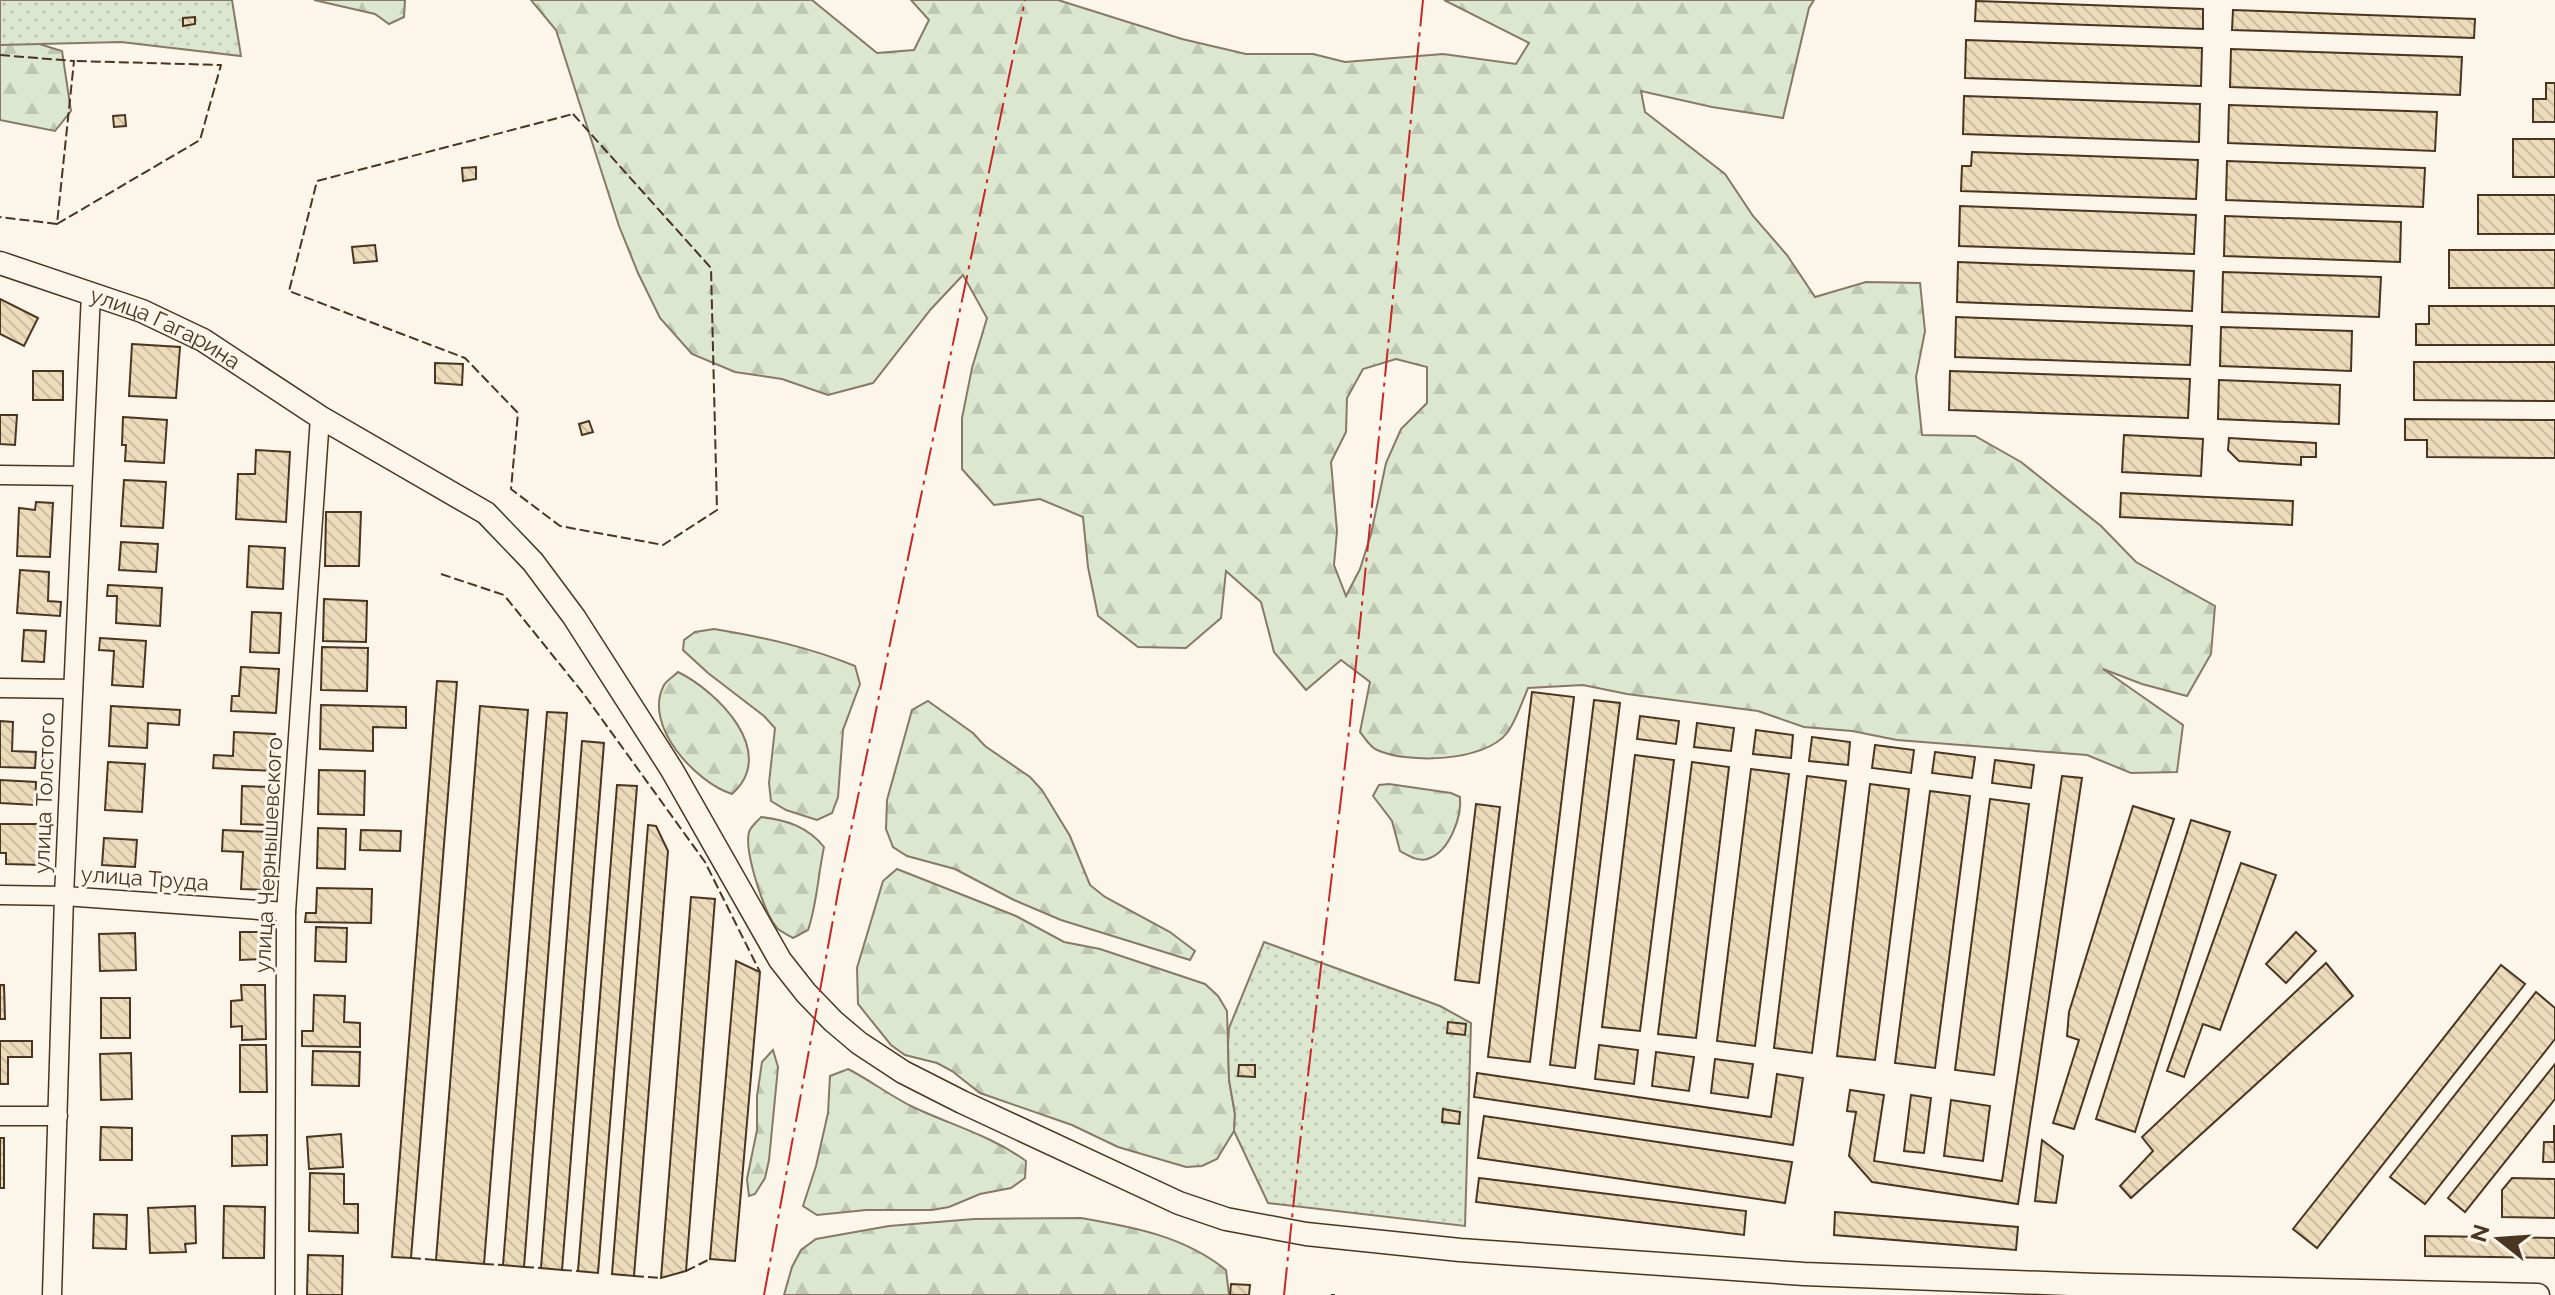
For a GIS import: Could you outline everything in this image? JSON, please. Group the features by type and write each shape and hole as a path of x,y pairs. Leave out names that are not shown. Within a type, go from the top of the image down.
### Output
{"street":[{"name":"улица Гагарина","path":"0,263 142,311 203,340 320,417 486,513 533,562 574,617 672,770 780,960 833,1021 859,1043 926,1084 1179,1203 1226,1219 1306,1234 1460,1250 1804,1274 2096,1285 2538,1295"},
{"name":"улица Толстого","path":"52,1295 64,896 91,293"},
{"name":"улица Чернышевского","path":"285,1295 286,912 320,417"},
{"path":"0,475 82,476"},
{"path":"0,688 73,689"},
{"name":"улица Труда","path":"0,895 64,896 286,912"},
{"path":"0,1116 58,1116"}],"green space":[{"path":"0,0 232,0 241,56 121,42 0,45"},
{"path":"314,0 405,0 404,17 389,24 375,14"},
{"path":"531,0 812,0 877,53 914,50 929,20 911,0 1058,0 1182,39 1246,54 1313,54 1345,62 1443,54 1516,64 1529,43 1444,0 1814,0 1809,8 1783,118 1712,107 1641,91 1645,112 1725,174 1815,297 1866,282 1920,283 1925,331 1916,377 1922,435 1975,436 2021,462 2101,526 2136,562 2215,606 2211,654 2187,696 2103,669 2183,725 2177,772 2131,773 2087,755 1897,740 1852,731 1804,727 1758,711 1627,694 1583,685 1528,688 1507,733 1481,750 1445,758 1391,754 1374,749 1360,732 1370,682 1341,660 1306,690 1274,652 1261,602 1226,571 1221,618 1186,648 1138,647 1098,616 1088,567 1083,517 1040,499 994,505 962,469 962,418 972,368 987,318 963,275 931,309 873,383 828,395 782,379 735,372 692,354 660,318 638,273 619,226 556,30","holes":["1396,359 1427,367 1427,403 1401,429 1386,463 1371,534 1360,569 1346,596 1334,565 1337,531 1331,462 1346,432 1347,398 1363,369"]},
{"path":"0,32 62,51 71,111 55,131 0,120"},
{"path":"714,629 785,643 855,666 860,684 843,730 838,797 832,813 817,820 786,810 771,801 769,783 775,728 683,650 684,640 695,632"},
{"path":"678,672 710,693 725,708 746,742 749,760 745,777 732,794 718,788 689,765 667,735 660,718 659,701 664,685"},
{"path":"928,701 1030,777 1042,790 1070,836 1090,885 1105,897 1170,932 1195,951 1190,960 1061,920 955,869 907,856 893,847 886,829 887,800 912,710"},
{"path":"1389,784 1460,797 1453,832 1437,854 1422,860 1400,851 1392,821 1373,796 1379,785"},
{"path":"761,817 796,826 811,834 824,847 808,930 793,938 772,920 752,867 749,832"},
{"path":"897,869 1016,916 1064,942 1100,949 1205,984 1218,996 1227,1011 1229,1080 1235,1114 1234,1131 1217,1159 1202,1166 1186,1167 1118,1147 1072,1125 980,1093 952,1071 937,1063 905,1055 891,1045 858,1004 857,968 883,881"},
{"path":"1264,942 1440,1006 1471,1023 1465,1226 1268,1203 1234,1131 1228,1045 1229,1028"},
{"path":"773,1050 778,1067 769,1160 765,1178 755,1194 749,1196 747,1179 757,1130 757,1096 762,1062"},
{"path":"848,1069 913,1107 1013,1152 1026,1161 1025,1178 1011,1188 980,1194 949,1207 817,1215 803,1206 828,1113 830,1076"},
{"path":"1081,1218 1139,1229 1193,1249 1226,1270 1229,1295 784,1295 792,1267 801,1250 816,1239 889,1226 974,1219"}],"building":[{"path":"1976,1 2203,9 2203,29 1975,21"},
{"path":"2233,10 2475,19 2474,38 2232,30"},
{"path":"195,17 195,24 183,26 183,18"},
{"path":"1966,40 2202,48 2201,86 1965,78"},
{"path":"2231,49 2462,57 2460,95 2230,87"},
{"path":"2546,83 2555,83 2555,122 2533,122 2533,99 2546,99"},
{"path":"1964,96 2200,104 2199,142 1963,134"},
{"path":"2229,105 2437,112 2435,151 2228,143"},
{"path":"125,115 126,126 114,127 113,116"},
{"path":"2513,139 2555,139 2555,177 2513,177"},
{"path":"1972,152 2198,160 2196,199 1961,191 1962,166 1971,166"},
{"path":"2227,161 2425,168 2423,207 2226,200"},
{"path":"476,167 476,179 463,181 462,168"},
{"path":"2478,195 2555,195 2555,234 2478,234"},
{"path":"1960,206 2196,215 2194,254 1959,246"},
{"path":"2225,216 2401,222 2400,262 2224,256"},
{"path":"375,245 377,261 354,263 352,247"},
{"path":"2449,250 2555,250 2555,288 2449,288"},
{"path":"1958,262 2194,271 2192,311 1957,302"},
{"path":"2223,272 2381,277 2379,317 2222,312"},
{"path":"0,299 38,318 24,346 0,334"},
{"path":"2429,306 2555,306 2555,345 2416,345 2416,324 2429,324"},
{"path":"1956,317 2192,326 2190,365 1955,357"},
{"path":"2221,327 2352,331 2351,371 2220,366"},
{"path":"132,344 180,347 176,398 129,396"},
{"path":"2414,362 2555,362 2555,401 2414,400"},
{"path":"435,363 463,364 462,385 435,383"},
{"path":"33,371 63,371 63,400 33,400"},
{"path":"1950,371 2190,379 2188,418 1949,410"},
{"path":"2219,380 2340,385 2339,424 2218,419"},
{"path":"0,415 17,415 15,445 0,444"},
{"path":"123,417 167,420 164,463 125,461"},
{"path":"2405,419 2555,420 2555,458 2427,457 2427,440 2405,440"},
{"path":"589,421 593,432 582,435 579,424"},
{"path":"2124,435 2203,439 2201,476 2122,472"},
{"path":"2229,438 2316,443 2316,457 2301,457 2301,465 2239,461 2228,450"},
{"path":"256,450 290,452 286,522 236,519 238,474 255,474"},
{"path":"124,480 166,482 163,528 121,526"},
{"path":"2121,493 2293,501 2292,525 2120,517"},
{"path":"36,502 53,503 50,557 17,556 19,508 35,510"},
{"path":"326,512 361,512 359,566 325,566"},
{"path":"121,542 158,544 156,572 119,570"},
{"path":"249,546 285,548 283,589 247,587"},
{"path":"20,570 49,572 48,601 61,602 60,616 17,613"},
{"path":"108,585 162,588 160,626 116,623 117,596 107,596"},
{"path":"324,599 367,601 366,642 323,641"},
{"path":"252,612 281,613 279,653 250,652"},
{"path":"24,630 46,631 44,662 22,661"},
{"path":"100,638 146,641 143,687 112,685 114,651 99,650"},
{"path":"322,647 368,648 367,691 321,690"},
{"path":"241,667 279,669 276,713 231,711 232,696 239,696"},
{"path":"437,681 457,682 411,1258 392,1257"},
{"path":"1532,692 1574,697 1530,1062 1488,1057"},
{"path":"1594,700 1620,703 1575,1068 1550,1065"},
{"path":"321,705 406,707 406,728 373,727 373,751 320,749"},
{"path":"111,706 180,710 179,725 148,723 147,748 109,746"},
{"path":"480,706 528,710 484,1264 436,1260"},
{"path":"547,712 567,713 524,1267 503,1265"},
{"path":"1640,716 1679,721 1676,744 1637,739"},
{"path":"0,721 13,722 12,751 36,752 35,768 0,767"},
{"path":"1697,723 1734,728 1731,751 1694,747"},
{"path":"1756,730 1793,735 1791,758 1753,754"},
{"path":"234,732 275,734 273,771 213,768 214,755 233,756"},
{"path":"1812,737 1850,742 1848,765 1809,761"},
{"path":"582,741 604,743 562,1270 541,1268"},
{"path":"1875,745 1914,750 1911,773 1872,768"},
{"path":"1935,752 1975,757 1972,778 1932,773"},
{"path":"1635,755 1674,760 1640,1031 1602,1027"},
{"path":"1995,760 2034,765 2031,788 1992,783"},
{"path":"108,762 145,764 142,812 105,810"},
{"path":"1692,762 1729,767 1696,1038 1658,1034"},
{"path":"1751,769 1789,774 1755,1046 1717,1041"},
{"path":"319,770 365,771 364,815 318,814"},
{"path":"1807,776 1846,781 1812,1053 1774,1048"},
{"path":"2062,776 2082,778 2018,1204 1872,1182 1849,1156 1856,1112 1847,1111 1850,1090 1884,1095 1874,1161 2002,1181"},
{"path":"0,780 36,782 35,805 0,803"},
{"path":"1870,784 1909,789 1875,1060 1837,1056"},
{"path":"617,785 637,786 598,1273 578,1271"},
{"path":"242,786 272,787 270,825 241,824"},
{"path":"1930,791 1970,796 1935,1068 1895,1063"},
{"path":"1990,799 2029,804 1994,1075 1955,1070"},
{"path":"1476,804 1500,807 1479,983 1455,980"},
{"path":"2133,806 2174,819 2074,1129 2053,1123 2079,1040 2067,1036 2069,1012"},
{"path":"2191,820 2230,832 2135,1132 2096,1119"},
{"path":"0,824 42,824 42,865 6,864 6,853 0,853"},
{"path":"648,825 656,826 668,851 634,1276 612,1274"},
{"path":"318,828 346,829 345,869 317,868"},
{"path":"223,830 270,832 267,890 241,889 243,852 222,851"},
{"path":"361,830 401,831 400,851 360,850"},
{"path":"104,838 137,840 135,867 102,865"},
{"path":"2241,863 2276,875 2220,1030 2203,1024 2184,1077 2167,1071"},
{"path":"317,888 372,889 371,923 305,922 306,913 316,913"},
{"path":"691,897 715,899 686,1271 661,1278"},
{"path":"316,927 347,928 346,962 315,961"},
{"path":"240,932 265,932 265,959 240,960"},
{"path":"2296,932 2316,951 2286,983 2266,964"},
{"path":"135,933 136,970 100,971 99,934"},
{"path":"736,961 760,972 735,1261 710,1259"},
{"path":"2326,963 2353,996 2131,1198 2120,1186 2153,1151 2142,1137"},
{"path":"2501,965 2525,984 2317,1248 2293,1229"},
{"path":"0,985 4,985 5,1019 0,1019"},
{"path":"241,985 265,985 266,1039 242,1040 242,1026 231,1027 231,1001 242,1000"},
{"path":"2536,992 2555,1008 2555,1039 2425,1204 2390,1177"},
{"path":"314,995 345,996 344,1022 360,1023 360,1047 302,1046 302,1031 313,1031"},
{"path":"101,998 130,998 130,1038 101,1038"},
{"path":"1448,1022 1466,1024 1465,1035 1447,1033"},
{"path":"0,1041 32,1041 32,1057 8,1057 8,1084 0,1084"},
{"path":"240,1045 266,1045 267,1092 240,1092"},
{"path":"1599,1045 1638,1050 1634,1084 1595,1079"},
{"path":"313,1051 360,1052 359,1086 312,1085"},
{"path":"1656,1052 1694,1057 1689,1091 1652,1086"},
{"path":"131,1053 132,1099 101,1100 100,1054"},
{"path":"1715,1059 1753,1064 1748,1098 1711,1093"},
{"path":"2555,1064 2555,1099 2465,1212 2448,1198"},
{"path":"1239,1065 1255,1065 1255,1077 1238,1076"},
{"path":"1477,1073 1771,1117 1777,1074 1803,1078 1793,1145 1474,1097"},
{"path":"1911,1095 1931,1098 1924,1153 1904,1151"},
{"path":"1951,1100 1990,1106 1983,1161 1944,1156"},
{"path":"1443,1109 1460,1112 1459,1124 1442,1122"},
{"path":"1484,1116 1792,1162 1785,1203 1478,1158"},
{"path":"2554,1125 2555,1162 2543,1162 2544,1142 2554,1142"},
{"path":"101,1127 132,1128 132,1160 100,1160"},
{"path":"341,1134 343,1167 309,1169 307,1137"},
{"path":"267,1135 267,1165 232,1166 232,1136"},
{"path":"0,1138 4,1138 4,1188 0,1188"},
{"path":"2042,1140 2063,1156 2056,1203 2035,1201"},
{"path":"310,1173 344,1174 344,1204 358,1204 358,1233 309,1231"},
{"path":"1479,1178 1746,1211 1744,1235 1476,1202"},
{"path":"2512,1178 2555,1179 2555,1218 2502,1217 2502,1190"},
{"path":"195,1206 196,1243 185,1244 186,1252 150,1253 148,1208"},
{"path":"224,1206 265,1207 264,1258 223,1258"},
{"path":"1835,1212 2018,1227 2016,1250 1834,1235"},
{"path":"94,1214 127,1215 126,1249 93,1248"},
{"path":"2425,1236 2555,1238 2555,1258 2425,1256"},
{"path":"308,1255 343,1256 342,1295 307,1295"},
{"path":"1231,1284 1250,1285 1249,1295 1230,1295"}],"fence":[{"path":"0,55 74,61 57,224 0,217"},
{"path":"57,224 200,140 221,65 74,61"},
{"path":"573,114 711,268 717,510 663,545 560,526 511,489 518,413 465,358 289,291 317,181 573,114"},
{"path":"441,574 504,595 583,693 705,862 760,972"},
{"path":"411,1258 436,1260"},
{"path":"686,1271 710,1259"},
{"path":"484,1264 503,1265"},
{"path":"524,1267 541,1268"},
{"path":"562,1270 578,1271"},
{"path":"634,1276 661,1278"}],"power":[{"path":"764,1295 839,887 1025,0"},
{"path":"1284,1295 1350,723 1423,0"}]}
